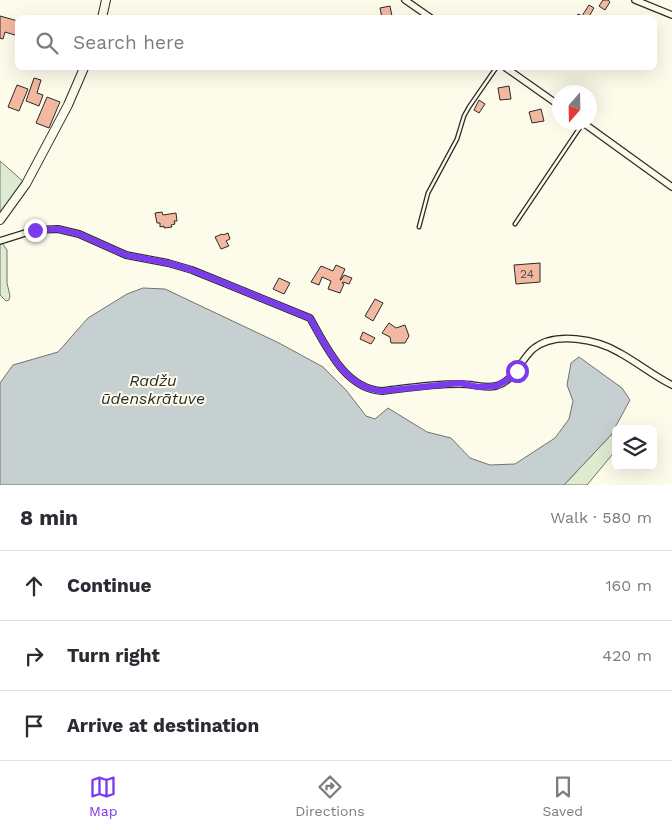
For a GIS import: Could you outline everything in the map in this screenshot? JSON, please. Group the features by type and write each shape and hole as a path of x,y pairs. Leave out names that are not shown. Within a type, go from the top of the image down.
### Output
{"street":[{"path":"103,15 106,0"},
{"path":"404,0 426,15"},
{"path":"635,0 672,15"},
{"path":"0,220 26,184 68,105 83,70"},
{"path":"509,70 552,100"},
{"path":"592,130 672,187"},
{"path":"0,241 35,230 58,229 79,234 126,255 168,263 192,270 235,287 310,318 327,349 339,365 357,383 374,391 460,383 478,387 496,386 507,380 517,371 524,358 535,348 545,342 560,338 576,339 607,346 672,385"}],"lane":[{"path":"419,227 428,193 457,139 466,111 495,70"},
{"path":"515,224 577,130"}],"green space":[{"path":"0,161 26,184 0,217"},
{"path":"0,243 7,250 7,283 10,296 9,300 6,301 0,295"},
{"path":"612,435 612,455 587,485 564,485"}],"water":[{"name":"Radžu ūdenskrātuve","path":"143,288 165,289 279,343 323,367 346,390 366,416 375,419 388,408 427,432 451,438 470,458 490,465 515,464 555,438 569,419 573,401 567,385 571,363 579,357 622,388 630,400 616,425 612,425 611,435 564,485 0,485 0,383 13,365 58,352 88,318 127,294"}],"building":[{"path":"603,0 610,2 605,10 599,6"},
{"path":"589,5 594,8 590,15 583,15"},
{"path":"390,6 392,15 381,15 380,8"},
{"path":"0,16 15,20 15,35 5,32 3,39 0,38"},
{"path":"34,78 41,80 37,93 43,95 39,106 26,101"},
{"path":"17,85 28,89 19,111 8,107"},
{"path":"509,86 511,99 500,100 498,88"},
{"path":"47,97 60,102 49,128 36,123"},
{"path":"479,100 485,104 479,113 474,110"},
{"path":"541,109 544,121 532,123 529,112"},
{"path":"162,212 163,215 176,213 177,221 174,221 175,224 171,225 172,227 160,227 160,223 157,223 155,213"},
{"path":"228,233 230,239 226,241 229,246 221,249 215,237"},
{"path":"540,263 540,282 516,284 514,265"},
{"path":"336,265 345,269 340,280 344,275 352,278 349,284 342,283 344,284 340,293 328,289 331,281 322,277 319,285 311,282 321,266 333,271"},
{"path":"279,278 290,283 284,294 273,289"},
{"path":"375,299 383,303 373,321 365,316"},
{"path":"389,323 396,328 405,325 409,336 405,343 391,343 390,337 382,333"},
{"path":"363,332 375,338 371,344 360,339"}],"route":[{"path":"35,230 58,229 79,234 126,255 168,263 192,270 310,318 327,349 339,365 357,383 374,391 460,383 478,387 496,386 507,380 517,371"}]}
